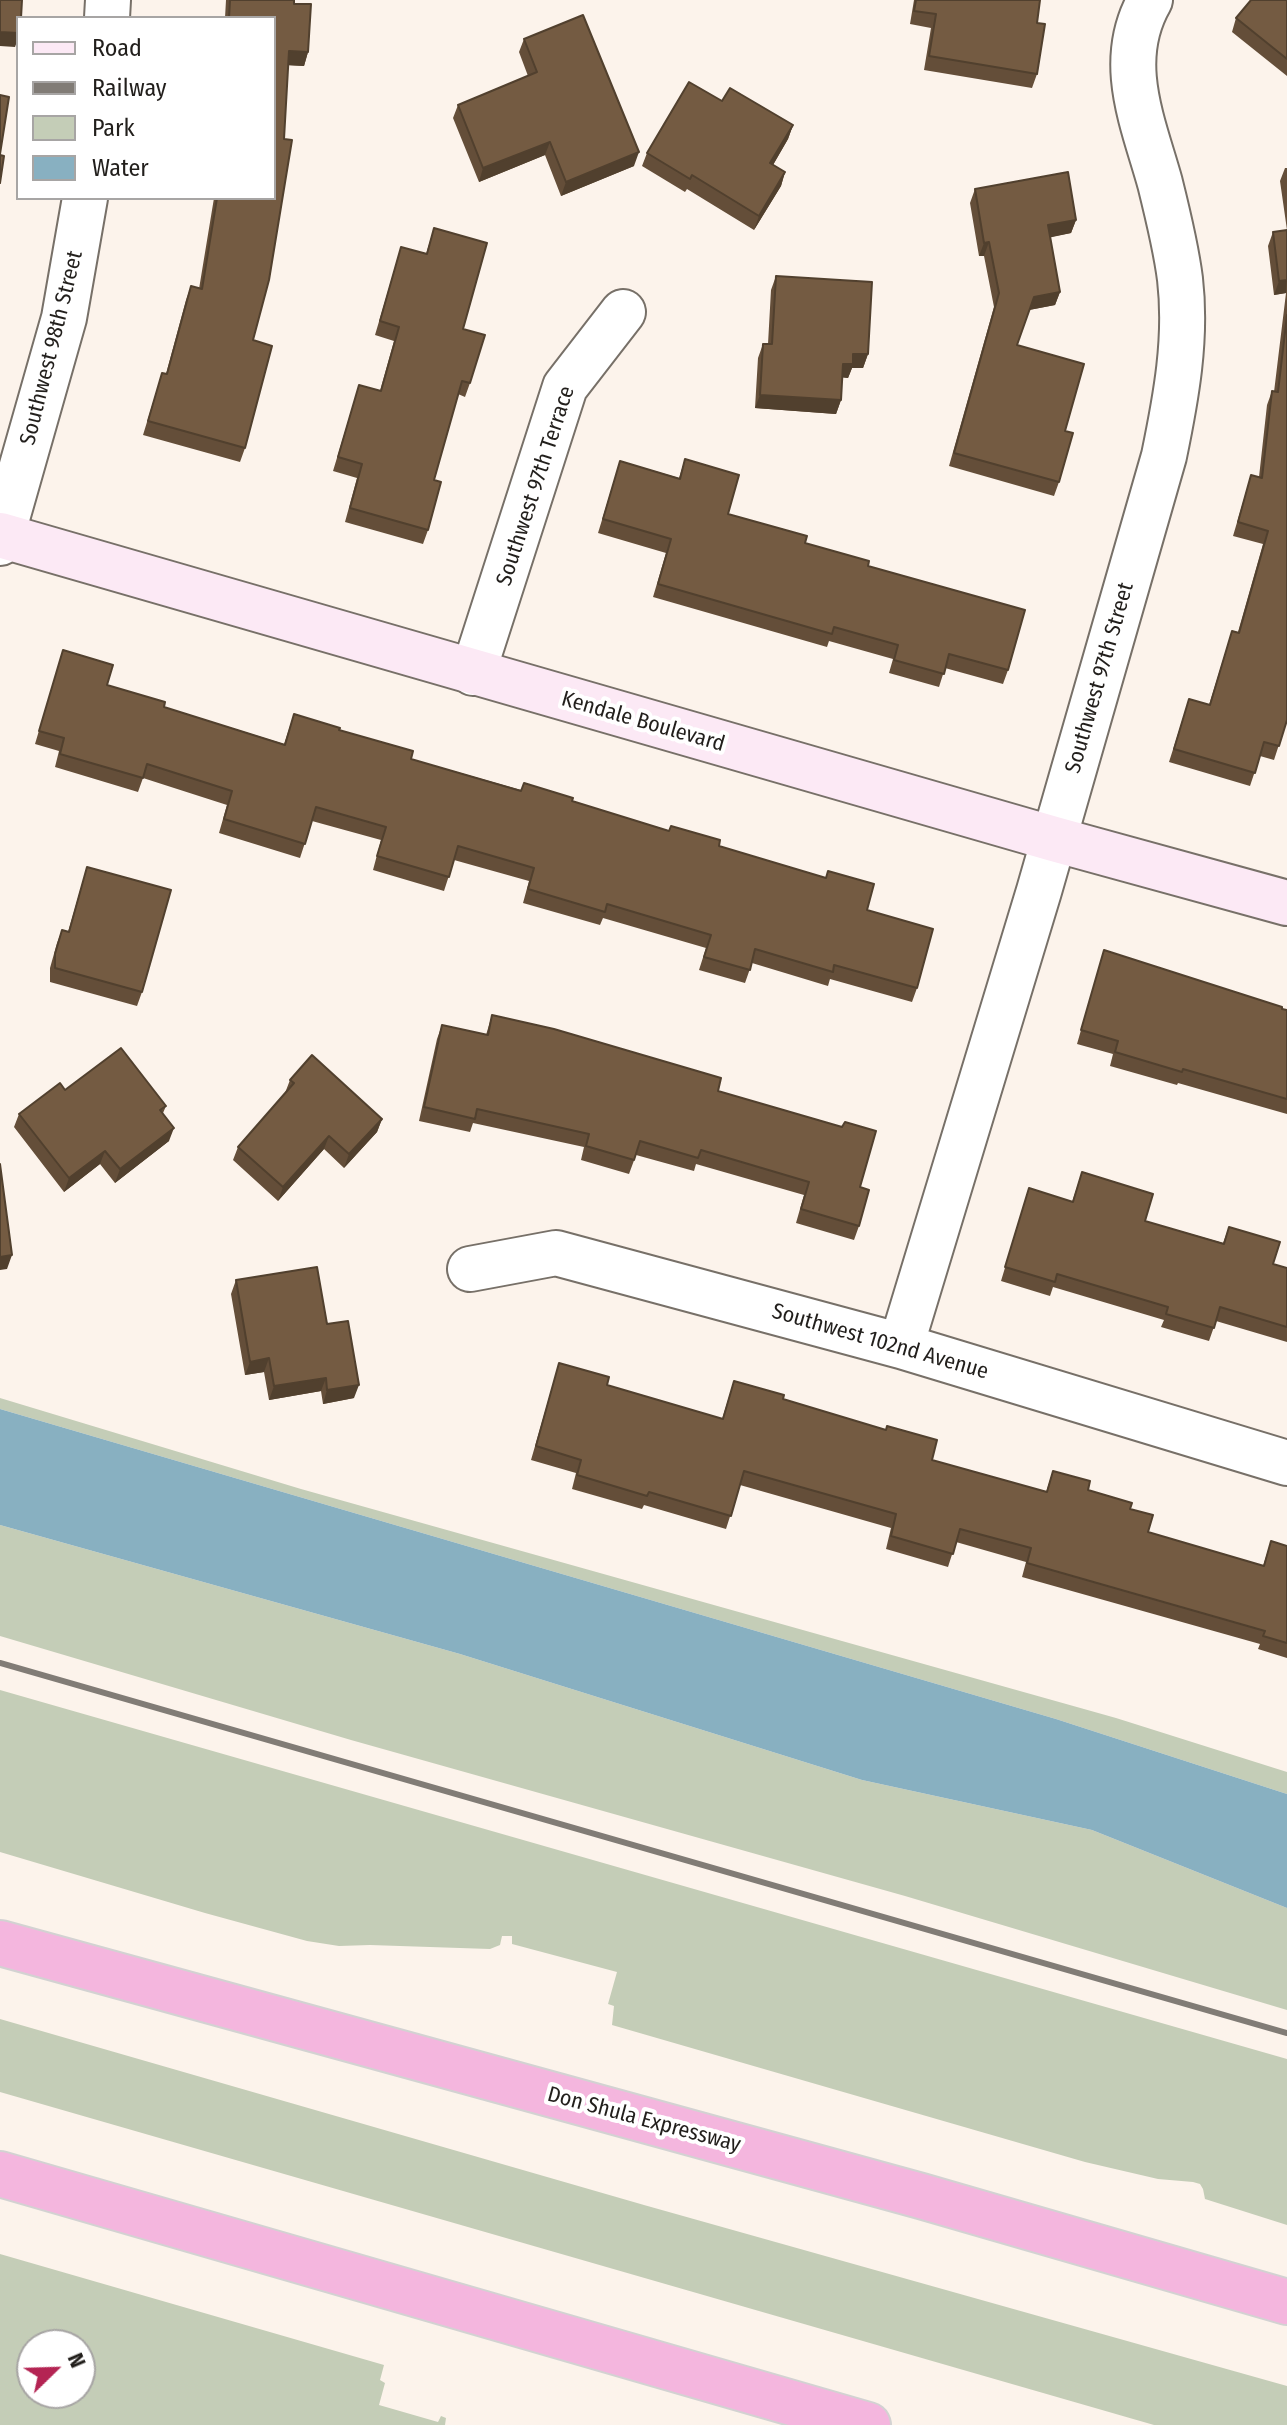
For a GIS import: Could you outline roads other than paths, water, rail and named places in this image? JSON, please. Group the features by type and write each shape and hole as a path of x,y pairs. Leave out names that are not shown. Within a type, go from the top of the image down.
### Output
{"highway":[{"name":"Don Shula Expressway","path":"0,1943 921,2196 1287,2302"},
{"path":"0,2174 868,2425"}],"street":[{"name":"Southwest 97th Street","path":"901,1346 1054,839 1164,456 1174,410 1183,323 1180,279 1171,229 1135,91 1133,53 1137,26 1150,0"},
{"name":"Southwest 98th Street","path":"1,538 64,318 85,200"},
{"name":"Southwest 97th Terrace","path":"473,673 565,387 623,312"},
{"name":"Kendale Boulevard","path":"1,538 1287,903"},
{"name":"Southwest 102nd Avenue","path":"470,1269 556,1253 901,1346 1287,1463"}],"water":[{"path":"0,1409 1056,1719 1287,1794 1287,1908 1092,1830 862,1780 460,1654 0,1525"}],"railway":[{"path":"0,1663 1287,2033"}]}
